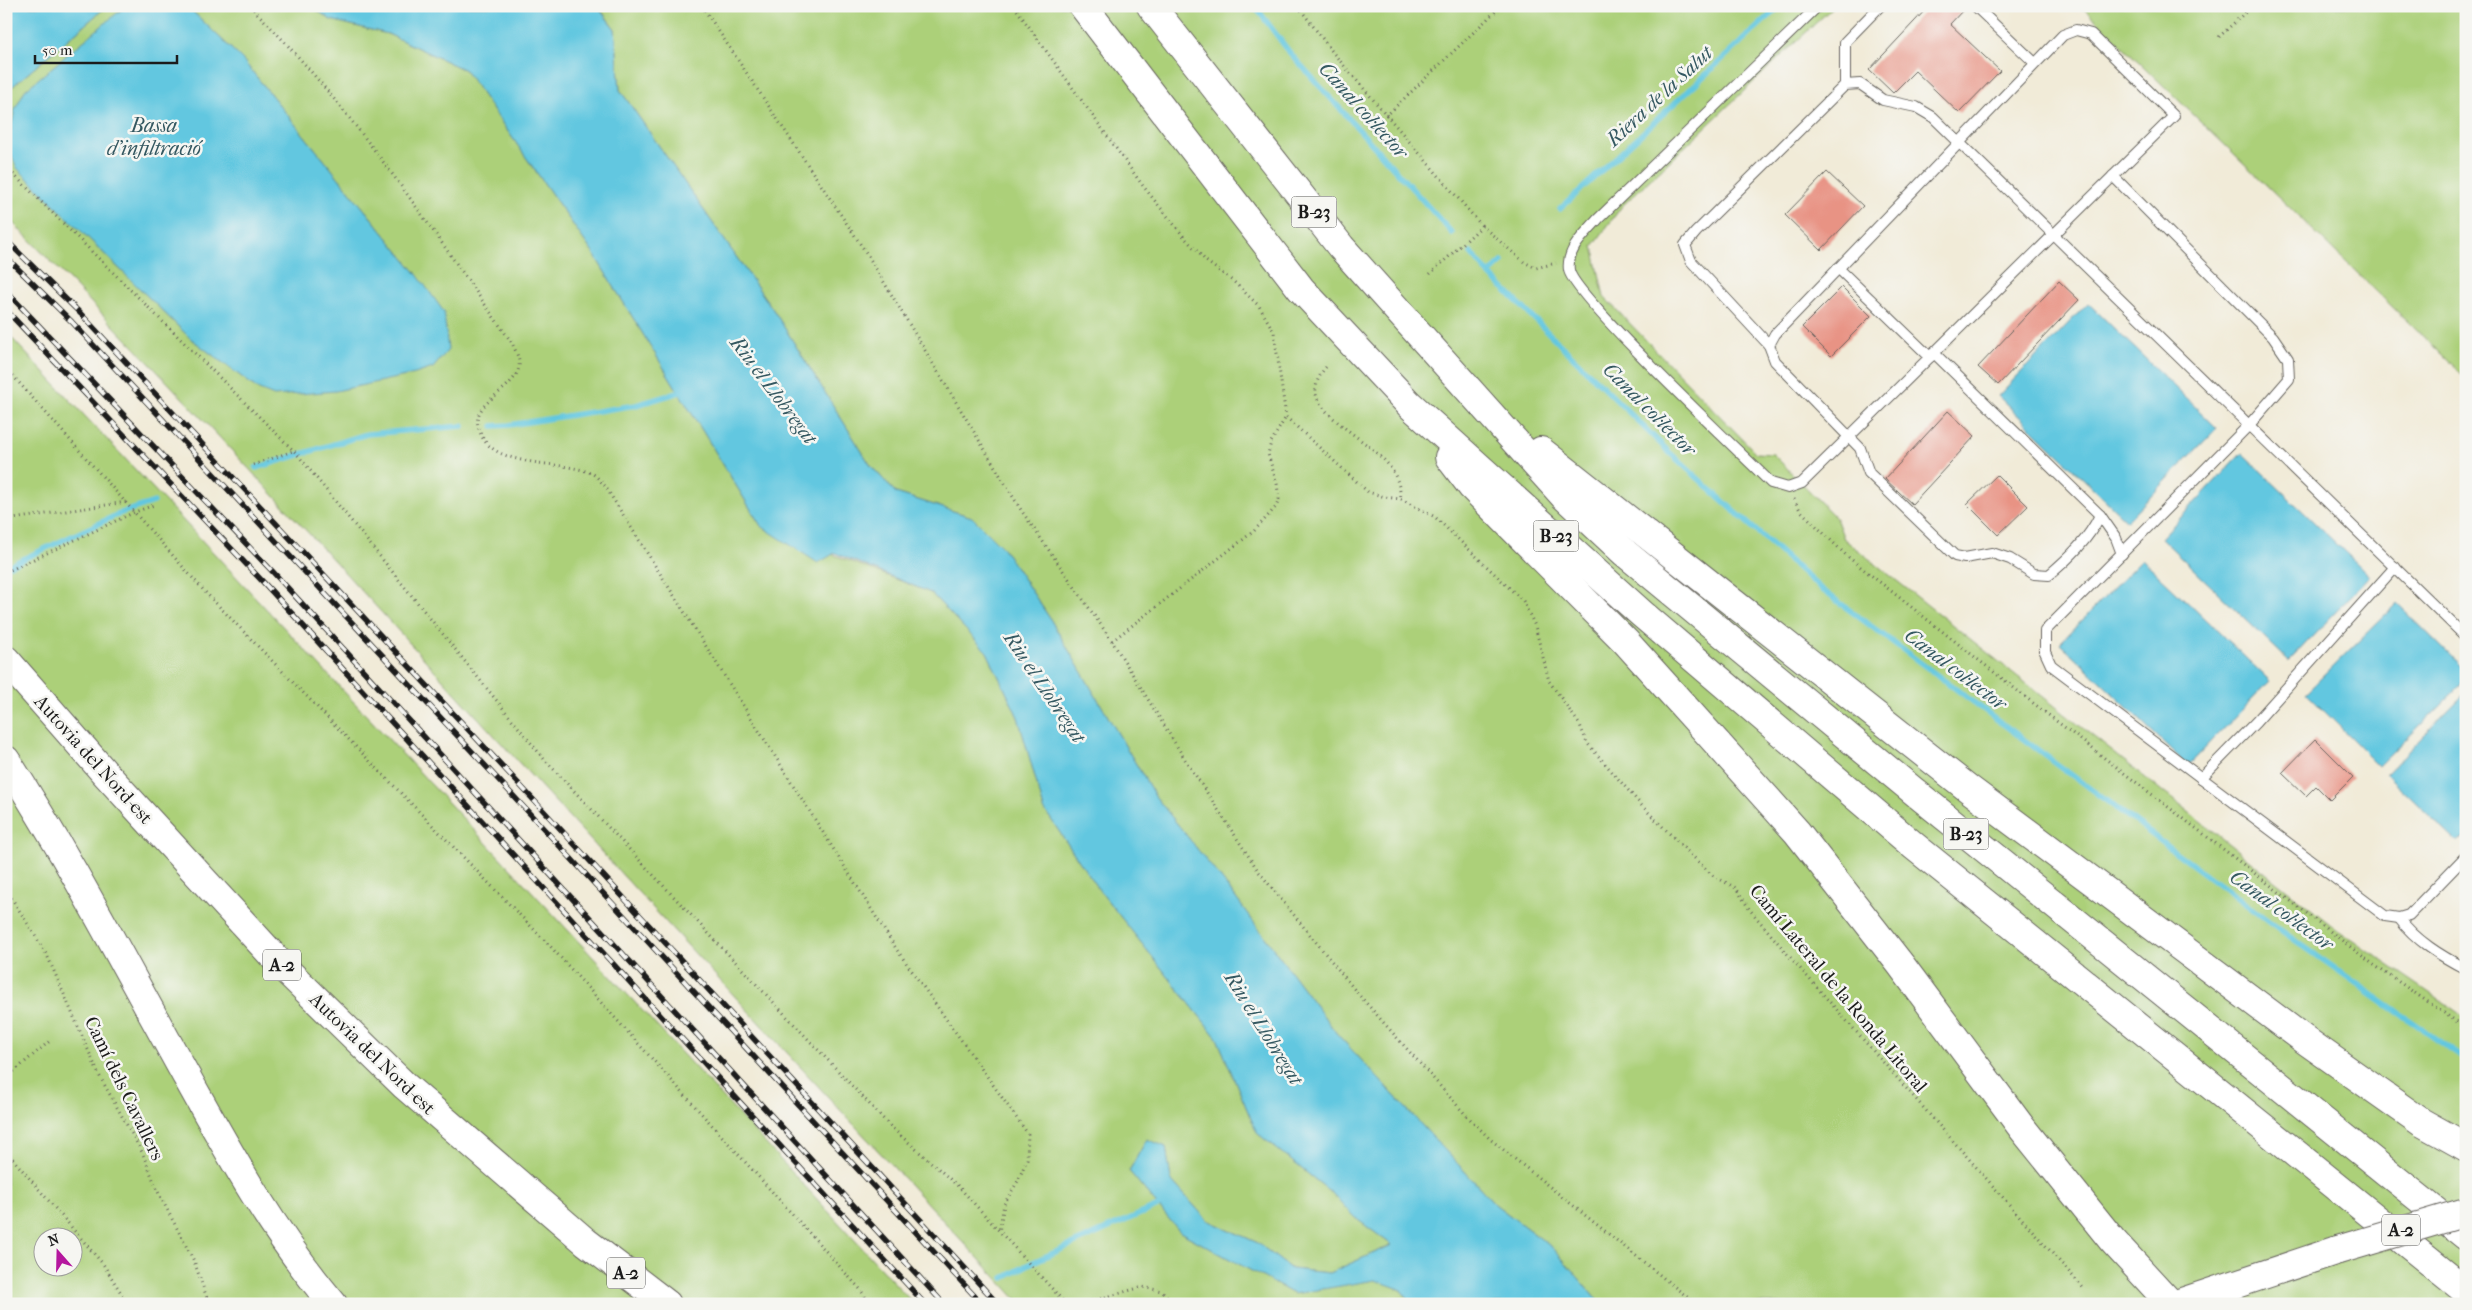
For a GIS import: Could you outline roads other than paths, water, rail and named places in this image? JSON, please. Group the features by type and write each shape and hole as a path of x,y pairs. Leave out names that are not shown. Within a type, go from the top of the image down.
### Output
{"highway":[{"name":"B-23","path":"1083,6 1301,289 1409,404 1642,614 1914,846 2466,1291"},
{"name":"B-23","path":"1151,6 1341,247 1563,495 1625,553 1945,817 2466,1236"},
{"path":"1409,404 1472,487 1626,642 1797,832 1901,965 2022,1128 2112,1240 2171,1304"},
{"path":"1488,409 1969,789 2304,1040 2421,1122 2466,1147"},
{"name":"Autovia del Nord-est","path":"6,660 104,772 284,968 405,1086 586,1242 667,1304"},
{"path":"6,760 60,849 238,1170 301,1266 333,1304"},
{"name":"A-2","path":"2176,1304 2372,1238 2466,1212"}],"lane":[{"path":"1769,345 1775,334 2063,35 2076,30 2091,34 2174,116 1802,483 1788,488 1771,483 1605,318 1577,286 1569,272 1569,259 1575,246 1598,219 1818,6"},
{"path":"1845,85 1845,42 1880,6"},
{"path":"1974,6 2035,63"},
{"path":"2100,515 2094,528 2069,558 2049,575 2034,574 2010,559 1992,553 1966,558 1955,556 1869,473 1860,448 1775,361 1769,345 1691,261 1685,245 1696,232 1845,85 1860,84 1883,100 1899,105 1916,107 1933,117 2466,637"},
{"path":"2113,176 2274,337 2288,358 2289,379 2249,425 2045,630 2045,652 2051,665 2385,916 2399,918 2409,915 2466,856"},
{"path":"1838,268 2100,515 2116,538 2122,554"},
{"path":"2201,778 2256,722 2395,567"},
{"path":"2399,918 2416,937 2449,960 2466,969"}],"water":[{"path":"6,6 107,6 6,92"},
{"name":"Bassa d'infiltració","path":"129,6 187,6 242,59 416,273 444,312 448,350 433,368 415,374 336,391 274,396 259,390 190,338 17,168 10,152 10,133 15,109 25,90 122,9"},
{"name":"Riu el Llobregat","path":"311,6 597,6 615,29 620,90 774,311 871,466 896,493 972,517 1003,548 1049,617 1155,796 1226,885 1337,1034 1496,1205 1553,1248 1601,1304 1412,1304 1400,1289 1375,1280 1294,1294 1180,1232 1129,1171 1147,1139 1166,1147 1171,1180 1207,1220 1258,1243 1291,1269 1329,1273 1392,1245 1354,1217 1332,1193 1257,1133 1217,1038 1096,886 1044,809 1018,717 987,652 931,593 835,553 818,563 761,526 595,256 465,70 388,34 331,20"},
{"path":"2088,303 2217,428 2127,521 1998,396"},
{"path":"2242,453 2370,576 2289,661 2161,538"},
{"path":"2142,559 2270,681 2188,766 2060,643"},
{"path":"2397,603 2466,671 2466,680 2379,766 2306,693"},
{"path":"2466,692 2466,835 2458,843 2386,774"}],"waterway":[{"name":"Canal col·lector","path":"1255,6 1290,53 1452,233"},
{"name":"Riera de la Salut","path":"1560,209 1780,6"},
{"name":"Canal col·lector","path":"1471,253 1489,274 1670,453 1821,589 2286,934 2466,1060"},
{"name":"Riera de la Salut","path":"1489,274 1502,262"},
{"path":"493,426 636,405 687,390"},
{"path":"256,468 367,434 463,426"},
{"path":"6,567 121,513 154,502"},
{"path":"1004,1278 1031,1263 1158,1206"}],"railway":[{"path":"6,240 81,314 518,783 998,1304"},
{"path":"6,257 72,322 508,790 982,1304"},
{"path":"6,291 273,572 944,1304"},
{"path":"6,310 264,583 925,1304"}]}
